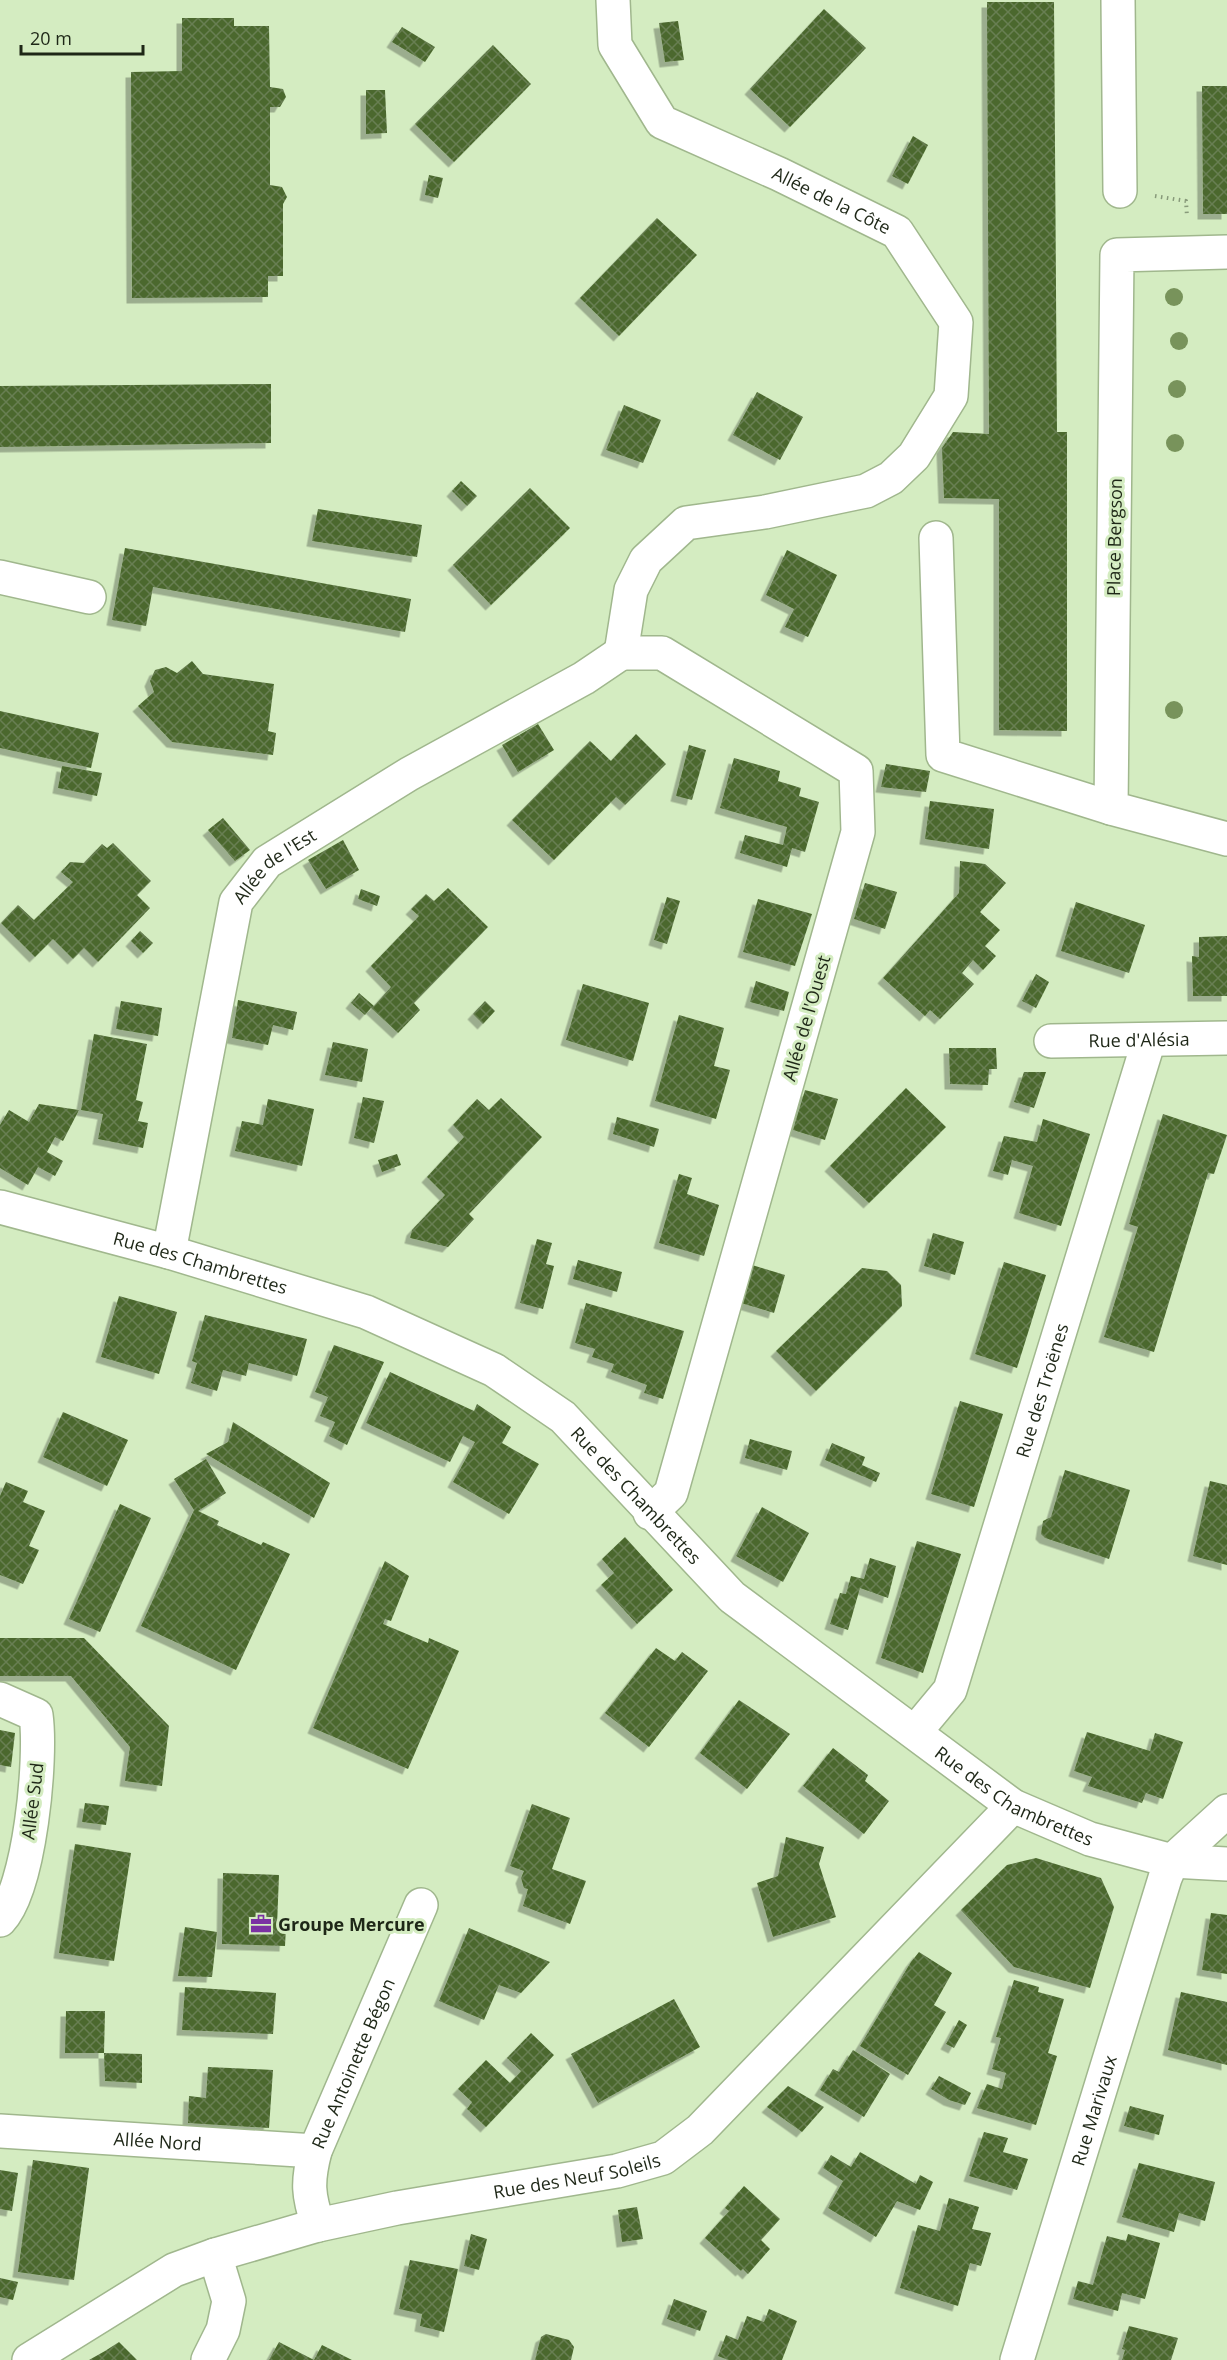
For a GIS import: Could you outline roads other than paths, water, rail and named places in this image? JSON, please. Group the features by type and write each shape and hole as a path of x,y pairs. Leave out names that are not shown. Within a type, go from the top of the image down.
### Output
{"street":[{"name":"Allée de la Côte","path":"613,0 615,45 662,122 779,174 897,232 956,322 951,396 914,456 891,478 866,491 765,512 686,523 646,560 631,590 621,653"},
{"path":"1118,0 1120,191"},
{"name":"Place Bergson","path":"1111,808 1117,255 1227,252"},
{"path":"936,538 943,755 1111,808 1227,839"},
{"path":"0,577 89,597"},
{"name":"Allée de l'Est","path":"169,1252 236,902 267,862 409,774 584,678 621,653"},
{"name":"Allée de l'Ouest","path":"621,653 662,653 856,771 857,791 858,832 671,1493 650,1513"},
{"name":"Rue d'Alésia","path":"1051,1041 1227,1038"},
{"name":"Rue des Troënes","path":"915,1732 950,1690 1149,1040"},
{"name":"Rue des Chambrettes","path":"0,1207 169,1252 366,1312 494,1370 562,1417 650,1513 732,1597 1013,1806 1090,1839 1172,1861 1227,1864"},
{"name":"Allée Sud","path":"0,1699 36,1715 40,1739 24,1868 9,1911 0,1920"},
{"name":"Rue des Neuf Soleils","path":"28,2360 174,2270 214,2255 318,2225 397,2208 617,2171 663,2158 700,2130 1013,1806"},
{"path":"1172,1861 1227,1811"},
{"name":"Rue Marivaux","path":"1017,2360 1172,1861"},
{"name":"Rue Antoinette Bégon","path":"318,2225 310,2199 308,2180 315,2151 421,1905"},
{"name":"Allée Nord","path":"0,2131 315,2151"},
{"path":"208,2360 223,2330 229,2301 214,2255"}],"place":[{"name":"Groupe Mercure","path":"261,1924"}]}
